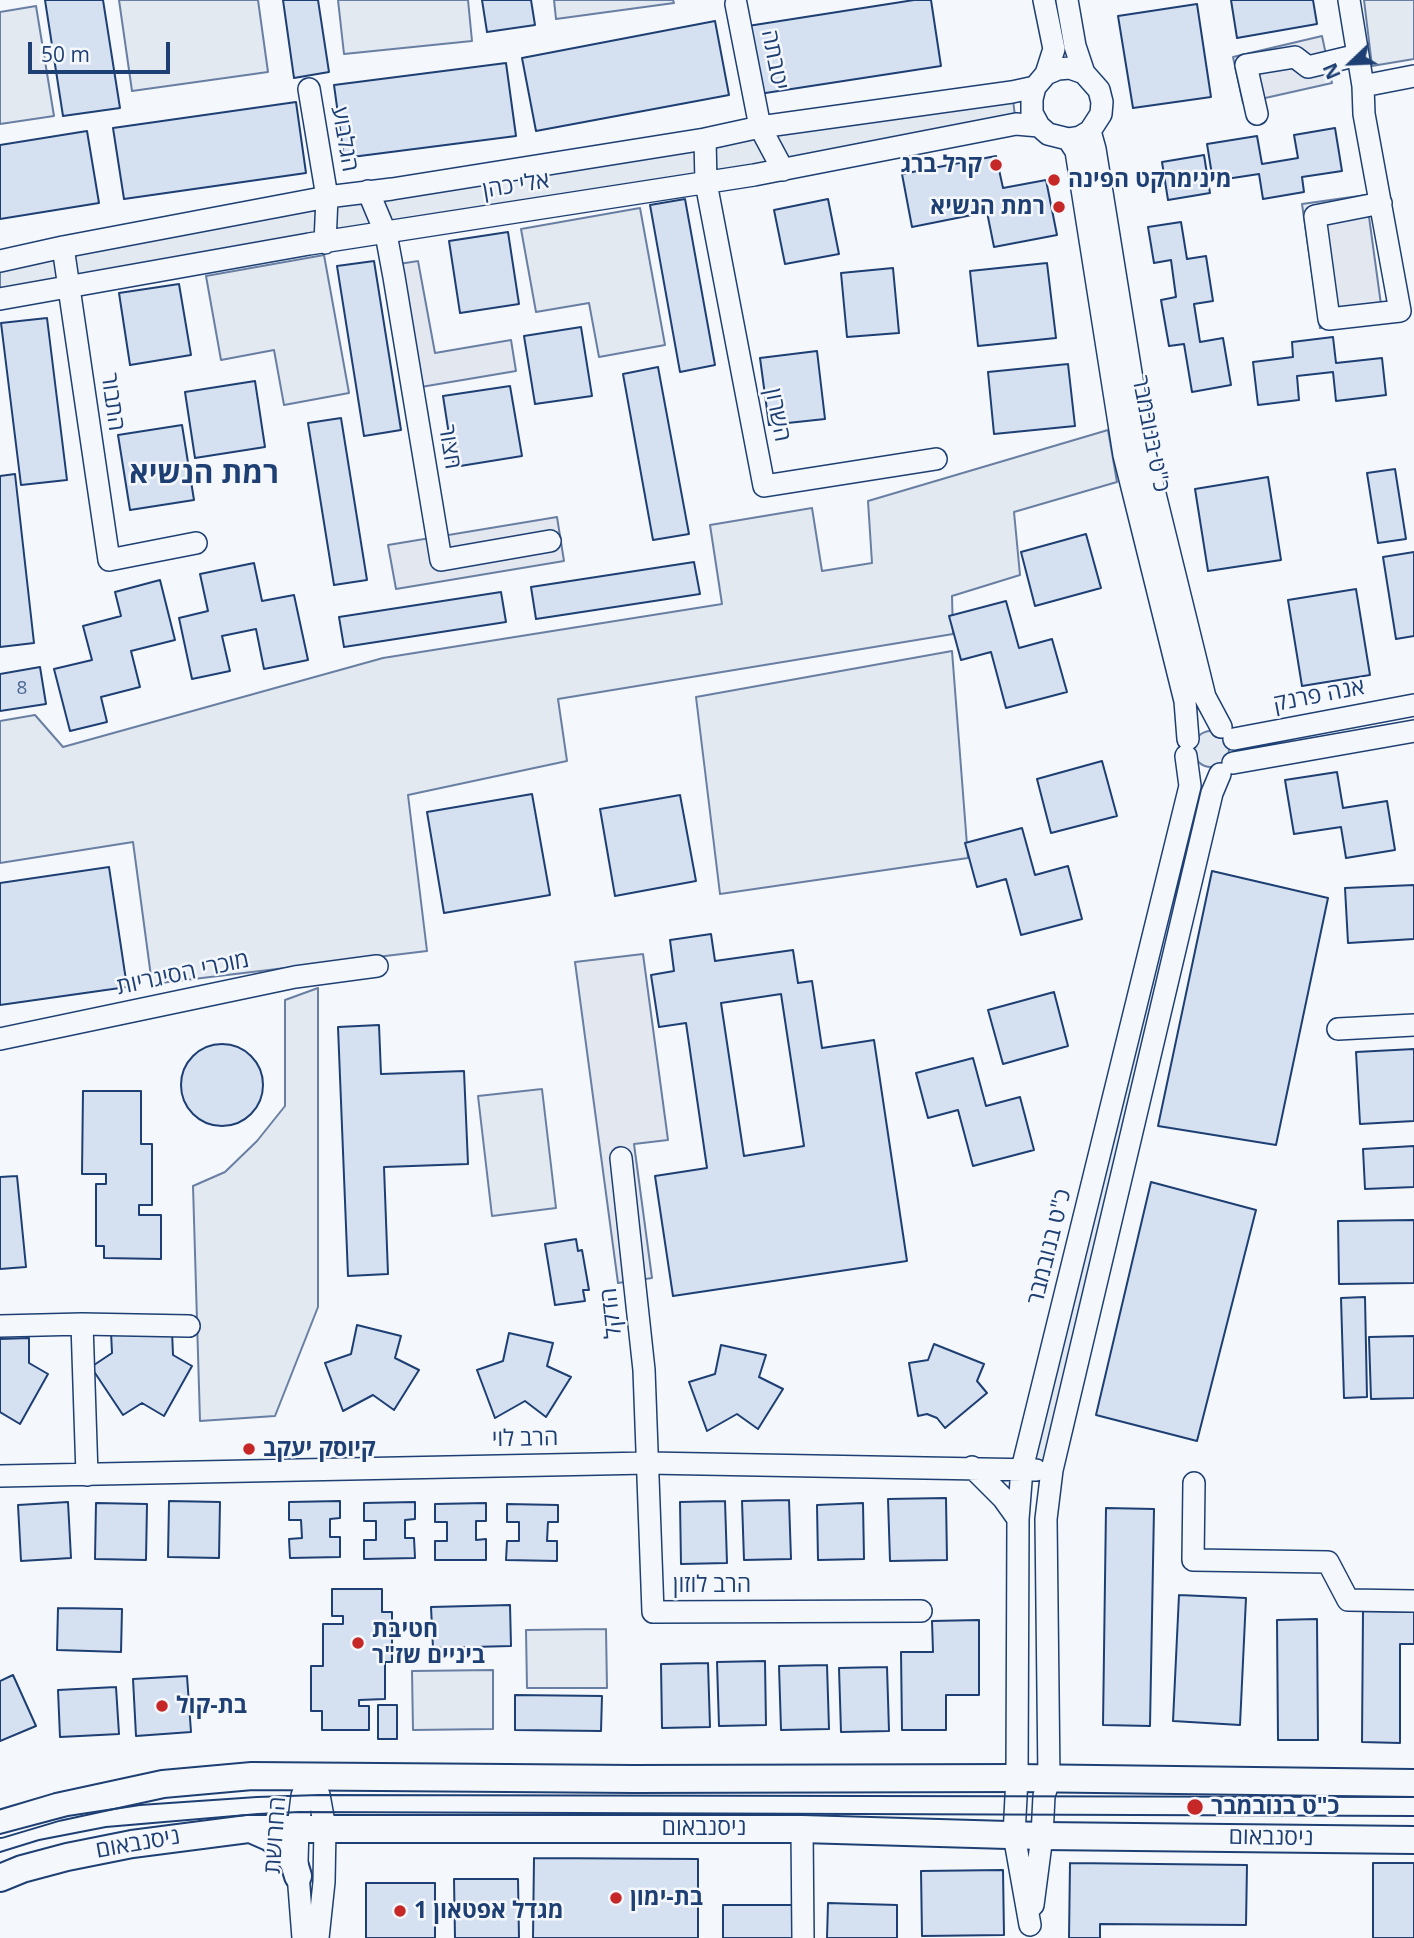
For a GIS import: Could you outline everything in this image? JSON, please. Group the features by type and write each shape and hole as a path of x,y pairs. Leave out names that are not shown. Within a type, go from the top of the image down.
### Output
{"main road":[{"path":"0,1824 57,1807 163,1784 251,1776 1017,1778 1414,1783"},
{"path":"248,1829 280,1843 288,1852 298,1876"},
{"name":"ניסנבאום","path":"0,1878 33,1866 106,1849 248,1829 802,1829 1042,1836 1414,1840"}],"street":[{"path":"1041,81 1058,69 1070,68 1084,73 1096,83 1102,102 1101,114 1090,131 1080,137 1056,137 1039,126 1032,113 1032,99 1054,49 1044,0"},
{"path":"1067,0 1074,46 1084,73"},
{"path":"1349,0 1363,86 1364,114 1381,203 1401,311 1329,319 1315,216 1381,203"},
{"name":"יטבתה","path":"736,4 760,127 783,170"},
{"path":"1257,114 1247,65 1295,57 1308,67 1358,55"},
{"path":"1363,86 1414,76"},
{"name":"אלי כהן","path":"0,261 327,197 705,139 760,127 1012,92 1041,81"},
{"name":"הגלבוע","path":"309,89 327,197 325,243"},
{"name":"אלי כהן","path":"0,299 349,238 754,175 1016,124 1039,126"},
{"name":"יטבתה","path":"754,175 760,127"},
{"name":"כ\"ט בנובמבר","path":"1090,131 1142,441 1205,697 1228,733"},
{"name":"השרון","path":"705,139 706,183 764,486 936,459"},
{"name":"כ\"ט בנובמבר","path":"1030,1931 1014,1835 1017,1778 1018,1519 1022,1469 1190,786 1185,701 1124,455 1076,151 1068,139"},
{"name":"השרון","path":"679,143 706,183"},
{"name":"חצור","path":"386,234 392,189"},
{"name":"חצור","path":"368,191 386,234 441,560 550,541"},
{"name":"הגלבוע","path":"327,197 349,238"},
{"name":"התבור","path":"62,247 109,560 196,543"},
{"name":"אנה פרנק","path":"1228,733 1414,705"},
{"path":"1227,768 1236,754 1228,733 1213,725 1201,727 1187,747 1194,769 1210,776 1227,768 1414,731"},
{"name":"כ\"ט בנובמבר","path":"1030,1931 1044,1797 1049,1780 1046,1520 1052,1470 1212,793 1227,768"},
{"name":"מוכרי הסיגריות","path":"0,1039 295,977 377,966"},
{"path":"1338,1029 1414,1025"},
{"name":"הדקל","path":"621,1158 644,1370 649,1463"},
{"path":"82,1324 87,1475"},
{"path":"0,1326 189,1326"},
{"name":"הרב לוי","path":"0,1476 649,1463 1052,1470"},
{"name":"הרב לוזון","path":"649,1463 653,1612 921,1611"},
{"path":"972,1467 1003,1498 1018,1519"},
{"path":"1194,1483 1193,1560 1328,1562 1348,1600 1414,1601"},
{"name":"החרושת","path":"310,1776 319,1795 325,1828 324,1882 318,1938"},
{"name":"החרושת","path":"303,1938 298,1876 298,1828 302,1796 310,1776"},
{"path":"802,1829 803,1938"}],"shaded area":[{"path":"119,0 258,0 268,72 132,91"},
{"path":"338,0 468,0 472,41 344,54"},
{"path":"554,0 673,0 674,3 556,19"},
{"path":"1364,0 1414,0 1414,59 1372,66"},
{"path":"36,6 54,116 0,124 0,12"},
{"path":"1322,36 1332,83 1243,103 1233,57"},
{"path":"1012,92 1016,124 0,299 0,261"},
{"path":"1366,195 1383,319 1320,328 1302,204"},
{"path":"640,208 665,345 599,357 589,303 536,312 521,229"},
{"path":"324,255 349,393 284,405 274,350 221,360 206,276"},
{"path":"418,261 435,353 511,340 516,371 421,387 399,264"},
{"path":"1108,430 1117,482 1014,512 1020,575 952,596 953,634 558,699 567,761 408,795 427,951 152,984 133,842 0,863 0,721 35,715 63,747 383,658 722,604 710,525 812,508 822,571 872,563 868,501"},
{"path":"557,517 564,561 396,589 388,545"},
{"path":"952,651 968,858 720,894 696,697"},
{"path":"1211,731 1224,736 1229,749 1224,762 1211,767 1198,762 1193,749 1198,736"},
{"path":"1190,786 1212,793 1052,1470 1022,1469"},
{"path":"643,954 668,1140 634,1144 652,1278 618,1283 575,962"},
{"path":"318,988 318,1307 275,1416 200,1421 193,1186 225,1172 257,1141 285,1106 285,1000"},
{"path":"542,1089 556,1208 492,1216 478,1096"},
{"path":"606,1629 607,1688 527,1688 526,1630"},
{"path":"493,1670 493,1729 413,1730 412,1671"}],"building":[{"path":"45,0 103,0 120,108 63,116"},
{"path":"283,0 318,0 329,72 294,78"},
{"path":"482,0 531,0 535,25 487,32"},
{"path":"914,0 931,0 941,66 759,94 748,26"},
{"path":"1231,0 1313,0 1317,24 1237,38"},
{"path":"1197,4 1211,97 1133,108 1118,16"},
{"path":"715,21 729,95 536,131 522,58"},
{"path":"506,63 516,136 344,158 334,85"},
{"path":"296,102 306,173 124,199 113,128"},
{"path":"1335,128 1342,171 1302,177 1304,192 1263,199 1259,174 1213,181 1207,144 1257,136 1262,164 1298,158 1294,135"},
{"path":"87,131 99,203 0,219 0,145"},
{"path":"1204,155 1210,193 1168,200 1162,162"},
{"path":"996,156 1003,188 1046,180 1057,235 994,247 987,212 912,227 902,174"},
{"path":"685,199 715,365 680,372 650,205"},
{"path":"828,199 839,254 785,264 774,210"},
{"path":"1181,222 1187,259 1206,256 1213,301 1194,304 1200,342 1223,338 1231,385 1192,392 1184,344 1169,346 1161,300 1176,297 1171,260 1154,263 1148,227"},
{"path":"508,232 519,304 460,313 449,241"},
{"path":"374,261 401,430 364,436 337,266"},
{"path":"1047,263 1056,338 978,346 970,271"},
{"path":"893,268 899,333 847,337 841,273"},
{"path":"179,284 191,355 130,365 119,293"},
{"path":"47,318 67,480 21,485 1,323"},
{"path":"581,327 592,396 535,404 524,336"},
{"path":"1333,337 1336,363 1382,358 1386,395 1336,401 1333,372 1297,376 1299,400 1258,405 1253,362 1293,357 1292,342"},
{"path":"817,351 825,419 769,425 760,358"},
{"path":"1068,364 1075,426 994,434 988,372"},
{"path":"658,367 689,534 653,540 623,374"},
{"path":"255,381 265,447 195,458 185,392"},
{"path":"510,386 522,456 454,467 443,396"},
{"path":"341,418 367,580 334,585 308,423"},
{"path":"182,425 194,500 130,510 118,435"},
{"path":"1395,469 1406,539 1378,543 1367,473"},
{"path":"15,474 34,643 0,647 0,476"},
{"path":"1268,477 1281,560 1208,571 1195,489"},
{"path":"1086,534 1101,588 1035,606 1021,552"},
{"path":"1414,552 1414,636 1396,639 1383,557"},
{"path":"694,562 700,594 536,619 531,587"},
{"path":"254,563 262,601 294,595 308,660 264,669 256,629 222,636 230,671 192,679 179,618 208,611 200,574"},
{"path":"160,580 175,640 131,651 140,687 101,697 107,722 70,731 54,669 92,660 83,626 121,616 115,592"},
{"path":"1356,589 1370,675 1302,686 1288,600"},
{"path":"501,592 506,622 344,647 339,617"},
{"path":"1006,601 1019,648 1052,639 1067,692 1006,708 991,652 961,660 949,616"},
{"path":"40,667 46,704 0,711 0,674"},
{"path":"1102,761 1117,816 1051,833 1037,779"},
{"path":"1337,772 1343,808 1387,801 1395,850 1346,858 1341,827 1294,834 1285,780"},
{"path":"532,794 550,895 444,913 427,812"},
{"path":"680,795 696,881 615,896 600,809"},
{"path":"1022,828 1035,875 1068,866 1082,919 1021,935 1006,879 977,887 965,843"},
{"path":"109,867 127,987 0,1005 0,883"},
{"path":"1212,871 1328,898 1276,1145 1158,1126"},
{"path":"1414,885 1414,939 1348,943 1345,888"},
{"path":"711,934 715,961 793,950 798,983 812,981 822,1048 874,1040 907,1261 673,1296 655,1176 707,1168 686,1023 659,1027 651,975 674,971 670,940","holes":["781,994 804,1146 744,1156 721,1003"]},
{"path":"1054,992 1068,1046 1003,1064 988,1010"},
{"path":"379,1025 381,1074 464,1071 468,1164 384,1167 388,1274 348,1276 338,1027"},
{"path":"222,1044 238,1047 251,1056 260,1069 263,1085 260,1101 251,1114 238,1123 222,1126 206,1123 193,1114 184,1101 181,1085 184,1069 193,1056 206,1047"},
{"path":"1414,1049 1414,1121 1360,1124 1356,1052"},
{"path":"973,1058 986,1106 1020,1097 1034,1150 973,1166 958,1110 928,1118 916,1073"},
{"path":"83,1091 141,1091 141,1144 152,1144 152,1205 139,1205 139,1215 161,1215 161,1259 104,1258 104,1246 96,1246 96,1184 106,1184 106,1174 82,1174"},
{"path":"1414,1146 1414,1187 1365,1189 1363,1149"},
{"path":"17,1176 26,1267 0,1269 0,1177"},
{"path":"1151,1182 1256,1210 1197,1441 1096,1415"},
{"path":"1414,1220 1414,1283 1339,1284 1338,1221"},
{"path":"576,1239 578,1251 582,1250 589,1290 583,1290 585,1301 555,1305 545,1244"},
{"path":"1365,1297 1367,1397 1344,1398 1341,1298"},
{"path":"357,1325 401,1336 395,1358 419,1370 394,1410 373,1395 343,1411 325,1363 351,1354"},
{"path":"172,1331 173,1355 192,1366 164,1416 142,1403 123,1415 91,1367 112,1353 111,1332"},
{"path":"509,1333 553,1343 547,1366 571,1377 546,1417 525,1401 495,1418 477,1370 503,1361"},
{"path":"1414,1336 1414,1398 1371,1399 1369,1337"},
{"path":"29,1338 29,1363 48,1374 20,1424 0,1412 0,1339"},
{"path":"934,1344 984,1364 977,1381 987,1393 945,1428 937,1418 927,1414 918,1416 909,1363 928,1360"},
{"path":"721,1345 766,1355 759,1377 783,1389 758,1429 737,1414 707,1431 689,1382 715,1374"},
{"path":"946,1498 947,1560 890,1561 888,1499"},
{"path":"789,1500 791,1559 744,1560 742,1501"},
{"path":"169,1501 220,1502 219,1558 168,1557"},
{"path":"340,1501 340,1518 330,1519 330,1537 340,1537 340,1557 290,1558 289,1539 302,1538 301,1520 289,1520 289,1502"},
{"path":"725,1501 727,1563 681,1564 680,1502"},
{"path":"68,1502 71,1558 21,1561 18,1505"},
{"path":"415,1502 415,1519 405,1520 405,1538 414,1538 415,1558 364,1559 364,1540 376,1540 376,1521 364,1521 364,1503"},
{"path":"96,1503 147,1504 146,1560 95,1559"},
{"path":"486,1503 486,1521 476,1521 476,1540 486,1539 486,1560 435,1560 435,1541 447,1541 447,1522 435,1522 435,1504"},
{"path":"863,1503 864,1559 818,1560 817,1505"},
{"path":"507,1504 558,1505 558,1522 548,1522 547,1541 557,1541 557,1561 506,1560 507,1541 519,1541 519,1522 507,1522"},
{"path":"1106,1508 1154,1509 1150,1726 1103,1725"},
{"name":"חטיבת ביניים שז\"ר","path":"332,1589 382,1589 382,1612 392,1612 392,1662 385,1662 385,1699 359,1700 359,1706 369,1706 369,1730 322,1730 322,1711 311,1711 311,1666 323,1666 323,1624 343,1624 343,1616 332,1616"},
{"path":"1179,1595 1246,1598 1240,1725 1173,1721"},
{"path":"510,1605 511,1646 433,1648 431,1607"},
{"path":"58,1608 122,1609 121,1652 57,1650"},
{"path":"1363,1611 1414,1612 1414,1644 1400,1644 1400,1743 1362,1742"},
{"path":"1317,1619 1318,1740 1278,1740 1277,1620"},
{"path":"979,1620 979,1695 946,1695 946,1730 902,1730 901,1652 933,1652 932,1621"},
{"path":"765,1661 766,1725 719,1726 717,1662"},
{"path":"708,1663 710,1727 662,1728 661,1664"},
{"path":"827,1665 829,1729 781,1730 779,1666"},
{"path":"887,1667 889,1731 841,1732 839,1668"},
{"path":"13,1675 36,1726 0,1741 0,1681"},
{"name":"בת-קול","path":"187,1676 191,1732 136,1736 133,1679"},
{"path":"116,1687 119,1734 60,1737 58,1690"},
{"path":"515,1695 602,1696 601,1731 515,1730"},
{"path":"378,1705 397,1705 397,1739 378,1739"},
{"name":"בת-ימון","path":"534,1858 698,1859 698,1938 533,1938"},
{"path":"1070,1863 1247,1865 1246,1925 1100,1924 1100,1938 1069,1938"},
{"path":"1373,1863 1414,1863 1414,1938 1373,1938"},
{"path":"1003,1870 1004,1935 922,1936 921,1871"},
{"path":"454,1879 518,1879 519,1938 455,1938"},
{"name":"מגדל אפטאון 1","path":"366,1883 435,1883 435,1938 366,1938"},
{"path":"828,1903 897,1905 897,1938 827,1938"},
{"path":"723,1905 796,1905 796,1938 723,1938"}],"tram line":[{"path":"0,1834 68,1816 140,1805 319,1795 1414,1797"},
{"path":"0,1852 39,1840 106,1827 299,1812 1414,1816"}],"place":[{"name":"קרל ברג","path":"996,165"},
{"name":"מינימרקט הפינה","path":"1054,180"},
{"name":"רמת הנשיא","path":"1059,207"},
{"name":"קיוסק יעקב","path":"249,1449"},
{"name":"חטיבת ביניים שז\"ר","path":"358,1643"},
{"name":"בת-קול","path":"162,1706"},
{"name":"כ\"ט בנובמבר","path":"1195,1807"},
{"name":"בת-ימון","path":"616,1898"},
{"name":"מגדל אפטאון 1","path":"400,1911"}],"district":[{"name":"רמת הנשיא","path":"204,474"}]}
